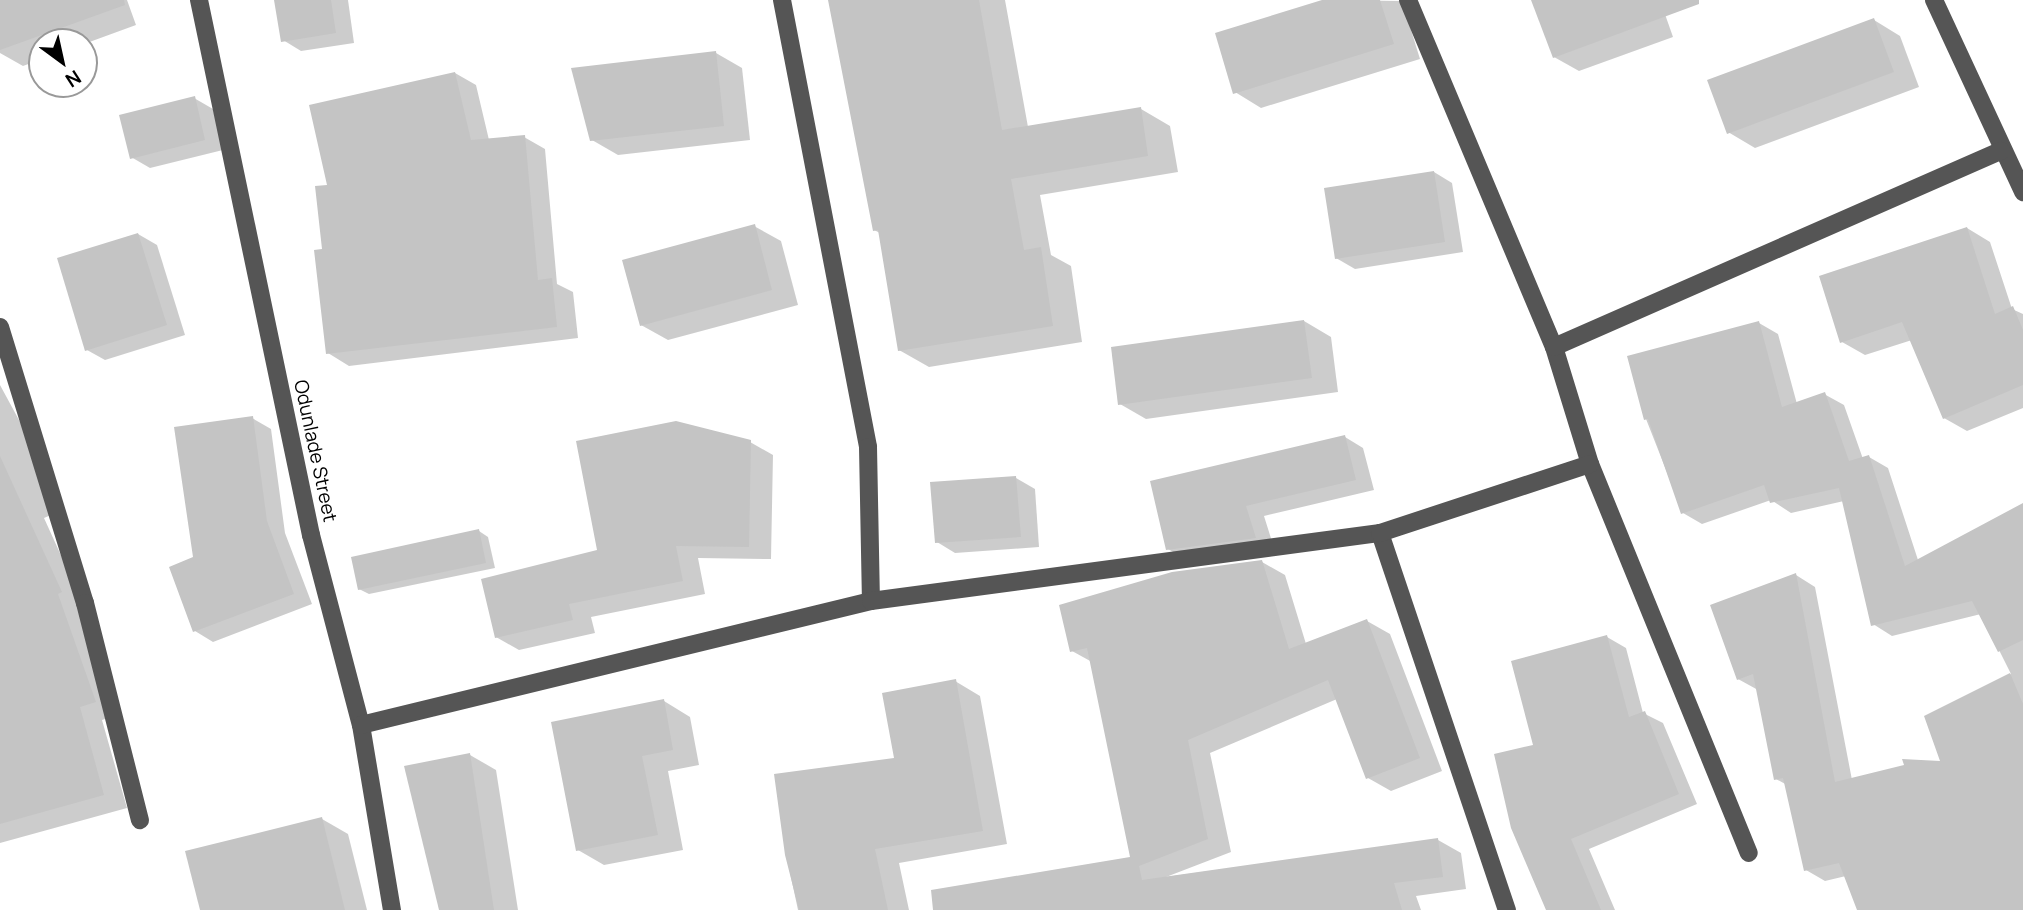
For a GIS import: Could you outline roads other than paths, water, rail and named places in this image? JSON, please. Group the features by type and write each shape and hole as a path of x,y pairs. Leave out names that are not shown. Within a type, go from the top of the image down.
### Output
{"street":[{"name":"Odunlade Street","path":"199,0 312,536 361,725 392,910"},
{"path":"782,0 867,447 871,601"},
{"path":"1408,0 1554,347 1590,464 1749,853"},
{"path":"1934,0 2001,151 2023,192"},
{"path":"1554,347 2001,151"},
{"path":"0,327 85,603 141,820"},
{"path":"361,725 871,601 1380,533 1590,464"},
{"path":"1380,533 1507,910"}]}
